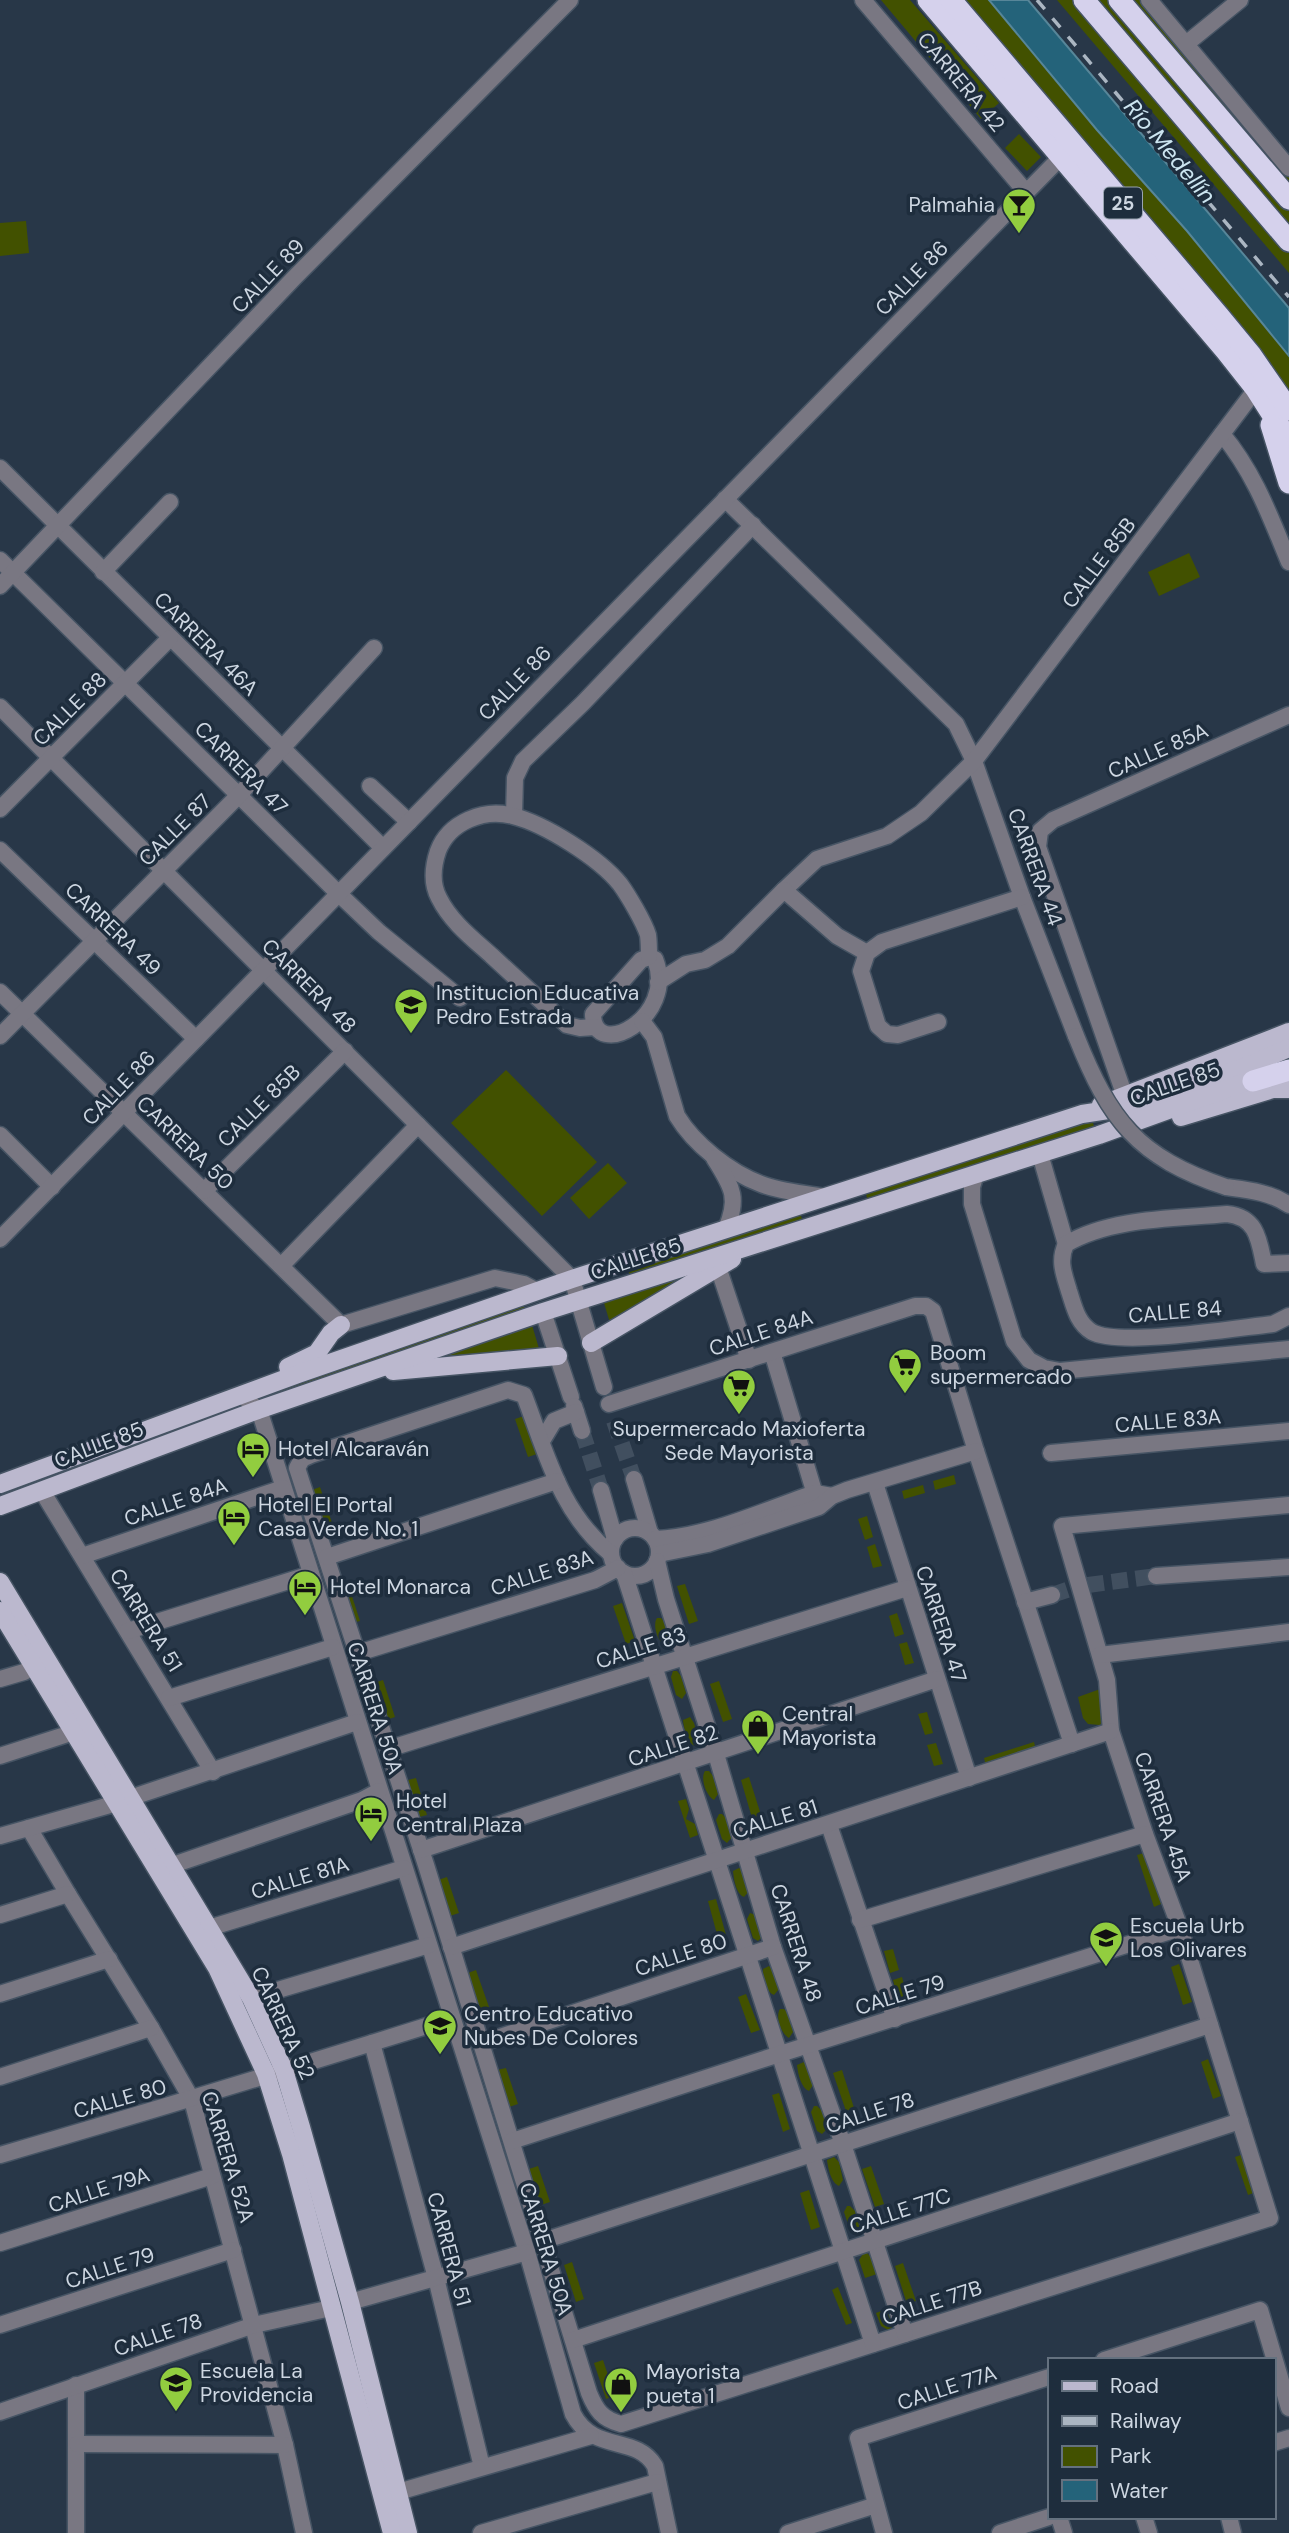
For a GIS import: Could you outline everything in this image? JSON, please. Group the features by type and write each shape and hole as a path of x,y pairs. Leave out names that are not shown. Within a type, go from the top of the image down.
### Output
{"highway":[{"name":"25","path":"928,0 1203,323 1260,396 1289,441"},
{"name":"25","path":"951,0 1219,316 1251,355 1289,410"},
{"path":"1084,0 1289,241"},
{"path":"1119,0 1289,199"},
{"path":"1260,396 1289,483"},
{"path":"1253,1081 1289,1067"}],"main road":[{"path":"1126,1101 1289,1032"},
{"name":"CALLE 85","path":"0,1506 258,1410 544,1312 1099,1135 1289,1048"},
{"name":"CALLE 85","path":"0,1484 273,1383 572,1279 1082,1114 1126,1101 1169,1101 1253,1081"},
{"path":"1099,1135 1174,1119 1284,1087"},
{"path":"846,1190 854,1213"},
{"path":"591,1343 759,1243"},
{"path":"544,1312 572,1279"},
{"path":"258,1410 268,1397 273,1383 286,1368 317,1353 331,1333 341,1325"},
{"path":"366,1373 558,1356"},
{"name":"CARRERA 52","path":"0,1582 217,1968 266,2074 291,2154 392,2533"},
{"name":"CARRERA 52","path":"0,1611 74,1732 170,1866 209,1928 251,1998 284,2070 350,2302 408,2533"}],"street":[{"name":"CALLE 89","path":"0,586 294,278 570,0"},
{"name":"CARRERA 42","path":"863,0 1026,192"},
{"path":"1149,0 1289,168"},
{"path":"1186,44 1240,0"},
{"name":"CALLE 86","path":"0,1239 1061,157"},
{"name":"CALLE 85B","path":"784,890 817,859 887,836 898,829 920,813 974,761 1222,433 1260,396"},
{"path":"1222,433 1241,456 1252,477 1289,562"},
{"name":"CARRERA 46A","path":"0,468 383,848"},
{"name":"CARRERA 44","path":"726,499 956,724 974,761 1022,897 1076,1036 1103,1097 1118,1119 1154,1154 1175,1167 1226,1187 1279,1198 1289,1205"},
{"path":"103,572 170,502"},
{"path":"514,816 515,778 523,761 583,703 753,525"},
{"name":"CARRERA 47","path":"0,560 338,894 379,932 460,998"},
{"name":"CALLE 88","path":"0,809 170,638"},
{"name":"CALLE 87","path":"0,1036 239,795 374,649"},
{"name":"CARRERA 48","path":"0,707 572,1279 614,1421"},
{"name":"CALLE 85A","path":"1045,826 1289,715"},
{"path":"370,786 409,822"},
{"path":"595,1027 566,1025 456,923 435,890 433,880 436,859 445,838 454,828 486,814 514,816 564,839 619,884 648,936 652,958 658,982 655,1003 642,1021 623,1033 612,1035 600,1032 595,1027 593,1014 641,960 652,958 666,959 686,964"},
{"name":"CARRERA 44","path":"1045,826 1038,839 1038,847 1126,1101"},
{"name":"CARRERA 49","path":"0,850 196,1039"},
{"path":"658,982 686,964 705,960 728,946 784,890 837,936 867,953"},
{"path":"939,1022 898,1035 887,1034 878,1026 861,971 867,953 882,942 1022,897"},
{"name":"CARRERA 50","path":"0,992 341,1325"},
{"path":"642,1021 654,1037 671,1104 677,1116 711,1153 760,1184 825,1197"},
{"name":"CALLE 85B","path":"204,1191 345,1051"},
{"path":"281,1266 418,1125"},
{"path":"0,1135 52,1187"},
{"path":"711,1153 733,1192 734,1209 726,1229"},
{"path":"1040,1154 1066,1244 1132,1222 1227,1214 1248,1222 1258,1234 1264,1264 1289,1263"},
{"path":"976,1174 972,1187 972,1204 1014,1341 1029,1360 1044,1368 1060,1371 1289,1349"},
{"name":"CALLE 84","path":"1066,1244 1061,1261 1075,1310 1081,1322 1092,1331 1105,1336 1125,1339 1273,1324 1289,1316"},
{"path":"718,1267 749,1360"},
{"path":"341,1325 495,1278 524,1283 537,1291"},
{"name":"CALLE 84A","path":"607,1395 749,1360 915,1306 926,1306 933,1311 976,1451"},
{"path":"544,1312 582,1432"},
{"path":"772,1352 817,1500"},
{"path":"573,2340 421,1850 297,1468 302,1459 508,1390 517,1391 524,1395 565,1500 577,1519 631,1576 647,1573 655,1547 675,1538 832,1496 976,1451 1072,1744"},
{"name":"CARRERA 50A","path":"242,1395 258,1410 527,2252 573,2414 579,2427 591,2436"},
{"path":"542,1441 554,1421 574,1405"},
{"name":"CALLE 83A","path":"1051,1453 1289,1431"},
{"name":"CARRERA 48","path":"634,1479 655,1547 666,1599 774,1947 843,2144 905,2334"},
{"path":"327,1557 557,1481"},
{"name":"CARRERA 47","path":"874,1483 969,1778"},
{"name":"CALLE 84A","path":"82,1556 283,1488"},
{"path":"601,1490 617,1559 656,1666 873,2344"},
{"name":"CARRERA 51","path":"42,1491 213,1772"},
{"name":"CARRERA 45A","path":"1270,2218 1180,1928 1144,1834 1111,1731 1107,1680 1062,1526 1289,1505"},
{"path":"617,1559 620,1533 635,1528 655,1547"},
{"name":"CALLE 83A","path":"358,1653 595,1580 617,1559"},
{"path":"1156,1576 1289,1567"},
{"path":"128,1631 311,1574"},
{"name":"CALLE 83","path":"388,1749 907,1588"},
{"path":"1025,1602 1052,1595"},
{"path":"1100,1655 1289,1632"},
{"path":"169,1698 333,1647"},
{"path":"0,1679 24,1672 33,1666"},
{"name":"CALLE 82","path":"421,1850 937,1679"},
{"path":"0,1836 124,1801 357,1722"},
{"name":"CALLE 81","path":"451,1947 1111,1731"},
{"path":"0,1756 74,1732"},
{"path":"170,1866 362,1800 379,1791"},
{"path":"829,1825 895,2019"},
{"name":"CARRERA 52A","path":"29,1828 192,2100 254,2325 304,2533"},
{"path":"860,1920 1144,1834"},
{"name":"CALLE 81A","path":"209,1928 404,1868"},
{"path":"0,1915 68,1894"},
{"name":"CALLE 79","path":"512,2141 1180,1928"},
{"path":"251,1998 429,1945"},
{"name":"CALLE 80","path":"482,2043 774,1947"},
{"path":"0,1994 109,1959"},
{"name":"CALLE 80","path":"0,2155 192,2100 266,2074 452,2018"},
{"name":"CALLE 78","path":"543,2241 1210,2025"},
{"path":"0,2077 151,2028"},
{"name":"CARRERA 51","path":"372,2043 436,2278 482,2467"},
{"name":"CALLE 77C","path":"573,2340 1240,2121"},
{"name":"CALLE 79A","path":"0,2243 212,2176"},
{"name":"CALLE 77B","path":"573,2340 596,2410 607,2420 621,2424 1270,2218"},
{"name":"CALLE 79","path":"0,2325 233,2250"},
{"path":"350,2302 527,2252"},
{"name":"CALLE 78","path":"0,2412 254,2325 331,2308"},
{"path":"1110,2358 1260,2310 1274,2358"},
{"path":"1275,2361 1289,2408"},
{"name":"CALLE 77A","path":"876,2505 858,2438 1048,2377"},
{"path":"76,2385 76,2533"},
{"path":"398,2493 591,2436 641,2452 655,2466 669,2533"},
{"path":"77,2444 285,2445"},
{"path":"481,2533 657,2482"},
{"path":"788,2533 876,2505 884,2533"},
{"path":"1000,2533 1048,2517"}],"green space":[{"path":"881,0 910,0 999,103 981,119"},
{"path":"958,0 989,0 1097,130 1187,231 1289,356 1289,398"},
{"path":"1057,0 1073,0 1289,253 1289,273"},
{"path":"1093,0 1108,0 1289,211 1289,231"},
{"path":"1130,0 1140,0 1289,175 1289,187"},
{"path":"1019,134 1041,157 1027,171 1005,148"},
{"path":"26,221 29,253 0,256 0,223"},
{"path":"1189,553 1200,577 1159,596 1148,572"},
{"path":"506,1070 597,1162 542,1216 451,1123"},
{"path":"1092,1120 1095,1129 868,1201 865,1191"},
{"path":"608,1163 627,1183 589,1219 570,1198"},
{"path":"800,1212 803,1223 630,1277 627,1266"},
{"path":"712,1266 610,1323 604,1303"},
{"path":"523,1303 526,1313 272,1399 278,1386"},
{"path":"532,1325 540,1352 420,1360"},
{"path":"232,1403 246,1408 114,1457 111,1447"},
{"path":"524,1416 537,1454 528,1457 515,1419"},
{"path":"954,1475 956,1484 935,1490 933,1481"},
{"path":"923,1485 925,1493 904,1499 902,1491"},
{"path":"320,1487 332,1523 324,1526 312,1490"},
{"path":"867,1516 873,1537 865,1540 858,1519"},
{"path":"875,1544 882,1566 873,1568 867,1547"},
{"path":"348,1584 360,1621 352,1623 340,1587"},
{"path":"685,1584 698,1621 689,1624 677,1586"},
{"path":"622,1603 635,1641 626,1644 613,1606"},
{"path":"897,1613 904,1634 895,1637 889,1616"},
{"path":"657,1618 661,1618 665,1623 670,1641 666,1646 657,1634"},
{"path":"907,1642 914,1663 905,1665 899,1644"},
{"path":"673,1671 677,1671 681,1676 686,1693 682,1699 676,1695 671,1677"},
{"path":"383,1680 395,1717 386,1720 374,1683"},
{"path":"719,1681 732,1719 723,1722 710,1684"},
{"path":"1103,1688 1103,1720 1100,1725 1088,1724 1083,1718 1078,1697"},
{"path":"927,1712 933,1733 925,1735 918,1714"},
{"path":"690,1717 699,1740 695,1746 688,1739 683,1724 683,1720"},
{"path":"1034,1742 1036,1751 986,1766 984,1758"},
{"path":"936,1743 943,1764 934,1766 927,1745"},
{"path":"705,1771 709,1771 713,1776 718,1794 714,1800 705,1787"},
{"path":"749,1777 761,1815 752,1818 741,1780"},
{"path":"416,1778 427,1815 419,1817 408,1780"},
{"path":"686,1799 689,1809 686,1819 695,1824 698,1835 690,1838 678,1801"},
{"path":"719,1814 727,1819 732,1837 727,1843 722,1839 716,1820"},
{"path":"1144,1853 1161,1904 1154,1907 1137,1855"},
{"path":"739,1868 749,1891 744,1897 737,1890 734,1878 733,1871"},
{"path":"447,1877 459,1913 450,1916 438,1880"},
{"path":"716,1899 726,1935 718,1938 708,1901"},
{"path":"750,1913 756,1915 763,1936 758,1941 753,1938 747,1919"},
{"path":"893,1949 899,1970 890,1973 884,1951"},
{"path":"1179,1964 1192,2002 1183,2005 1171,1967"},
{"path":"769,1966 774,1972 779,1989 774,1995 767,1988 764,1976 763,1969"},
{"path":"476,1970 489,2007 480,2010 468,1973"},
{"path":"902,1977 908,1999 899,2002 893,1980"},
{"path":"746,1994 760,2030 751,2033 738,1997"},
{"path":"780,2009 789,2014 793,2032 789,2038 780,2025"},
{"path":"1208,2059 1221,2096 1213,2099 1201,2062"},
{"path":"804,2062 813,2085 809,2091 802,2084 797,2069 797,2065"},
{"path":"506,2068 518,2104 509,2107 497,2070"},
{"path":"842,2070 854,2108 846,2111 833,2073"},
{"path":"779,2093 790,2129 783,2132 772,2095"},
{"path":"814,2106 822,2111 827,2129 822,2134 817,2131 811,2112"},
{"path":"1244,2154 1256,2192 1248,2195 1235,2157"},
{"path":"834,2157 839,2162 843,2180 839,2186 832,2179 827,2163 827,2160"},
{"path":"538,2166 550,2202 541,2205 529,2169"},
{"path":"871,2166 884,2204 875,2207 862,2169"},
{"path":"809,2190 820,2227 811,2230 800,2193"},
{"path":"847,2206 855,2211 860,2229 855,2234 850,2230 844,2212"},
{"path":"867,2253 877,2274 865,2278 859,2260"},
{"path":"572,2262 584,2299 576,2302 564,2265"},
{"path":"903,2263 916,2301 907,2304 895,2266"},
{"path":"838,2287 852,2323 846,2325 832,2290"},
{"path":"889,2308 892,2327 888,2330 881,2326 876,2313"},
{"path":"603,2360 615,2396 606,2399 594,2363"}],"water":[{"path":"989,0 1028,0 1289,308 1289,356 1187,231 1097,130"}],"tunnel":[{"path":"614,1421 634,1479"},
{"path":"582,1431 601,1490"},
{"path":"1088,1585 1156,1576"},
{"path":"1052,1595 1073,1588"}],"railway":[{"path":"1037,0 1289,297"}],"place":[{"name":"Palmahia","path":"1019,235"},
{"name":"Institucion Educativa Pedro Estrada","path":"411,1035"},
{"name":"Boom supermercado","path":"905,1395"},
{"name":"Supermercado Maxioferta Sede Mayorista","path":"739,1416"},
{"name":"Hotel Alcaraván","path":"253,1479"},
{"name":"Hotel El Portal Casa Verde No. 1","path":"234,1547"},
{"name":"Hotel Monarca","path":"305,1617"},
{"name":"Central Mayorista","path":"758,1756"},
{"name":"Hotel Central Plaza","path":"371,1843"},
{"name":"Escuela Urb Los Olivares","path":"1106,1968"},
{"name":"Centro Educativo Nubes De Colores","path":"440,2056"},
{"name":"Escuela La Providencia","path":"176,2413"},
{"name":"Mayorista pueta 1","path":"621,2414"}],"water label":[{"name":"Río Medellín","path":"1170,151"}]}
